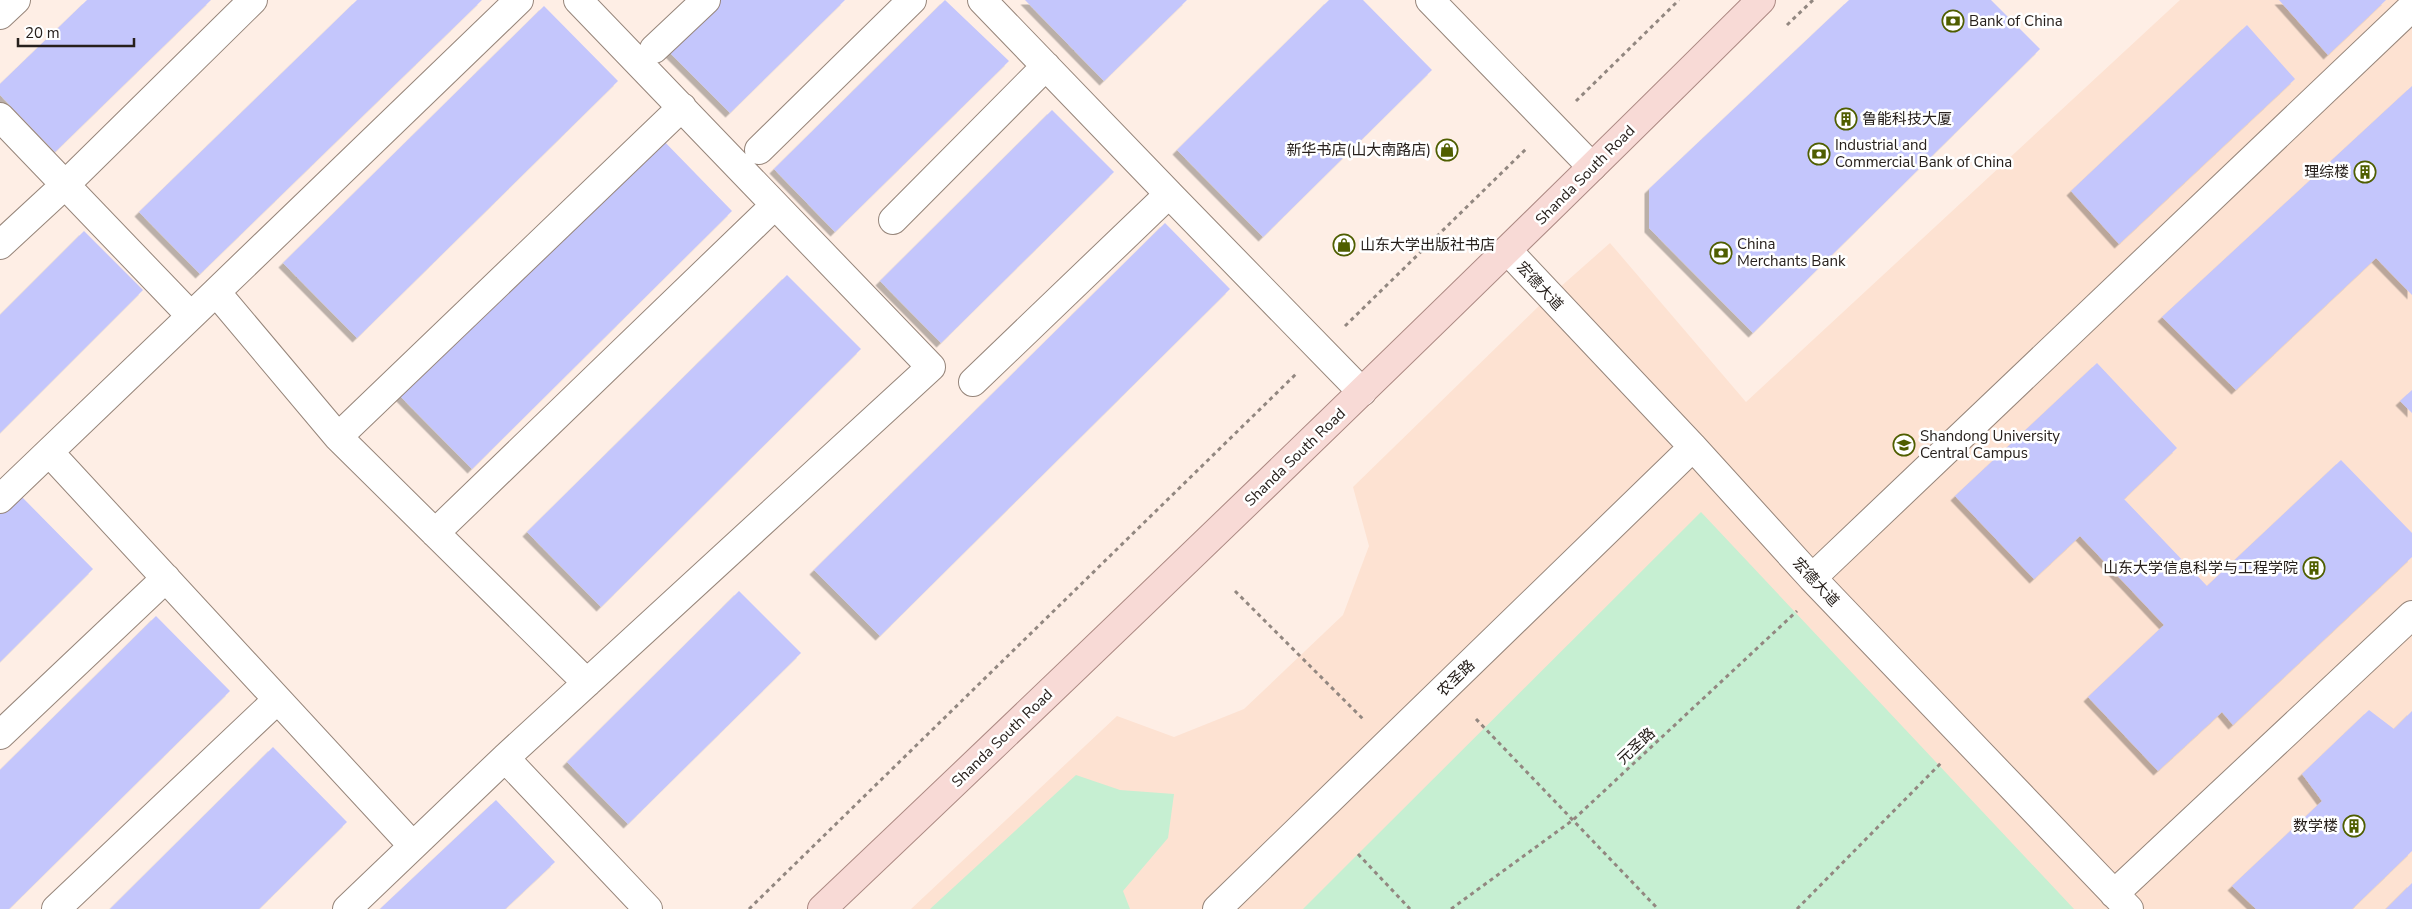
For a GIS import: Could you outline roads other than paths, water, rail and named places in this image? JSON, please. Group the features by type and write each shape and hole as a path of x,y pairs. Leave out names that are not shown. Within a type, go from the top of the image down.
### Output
{"main road":[{"name":"Shanda South Road","path":"822,909 1508,251 1761,0"}],"street":[{"path":"0,16 16,0"},
{"path":"0,245 66,184 253,0"},
{"path":"0,499 519,0"},
{"path":"347,909 505,758 931,367 578,0"},
{"path":"654,49 706,0"},
{"path":"759,150 912,0"},
{"path":"982,0 1362,392"},
{"path":"1430,0 1592,168"},
{"path":"1812,578 2412,8"},
{"path":"893,220 1046,66"},
{"path":"338,437 682,107"},
{"path":"0,117 191,316"},
{"path":"974,382 1169,194"},
{"path":"435,533 775,204"},
{"name":"宏德大道","path":"1508,251 1693,447 1812,578 2122,901"},
{"path":"216,292 338,437 587,683"},
{"name":"农圣路","path":"1217,909 1693,447"},
{"path":"49,452 412,846"},
{"path":"0,735 166,578"},
{"path":"2122,901 2412,615"},
{"path":"56,909 277,700"},
{"path":"505,758 648,909"}],"place":[{"name":"Bank of China","path":"1953,21"},
{"name":"鲁能科技大厦","path":"1846,119"},
{"name":"新华书店(山大南路店)","path":"1447,150"},
{"name":"Industrial and Commercial Bank of China","path":"1819,154"},
{"name":"理综楼","path":"2365,172"},
{"name":"山东大学出版社书店","path":"1344,245"},
{"name":"China Merchants Bank","path":"1721,253"},
{"name":"Shandong University Central Campus","path":"1904,445"},
{"name":"山东大学信息科学与工程学院","path":"2314,568"},
{"name":"数学楼","path":"2354,826"}]}
